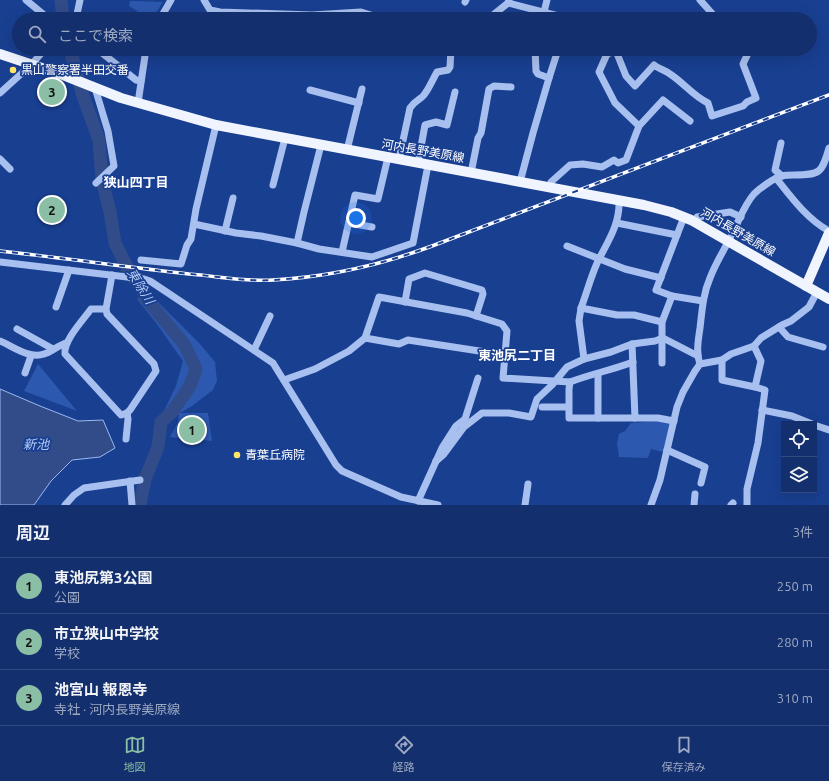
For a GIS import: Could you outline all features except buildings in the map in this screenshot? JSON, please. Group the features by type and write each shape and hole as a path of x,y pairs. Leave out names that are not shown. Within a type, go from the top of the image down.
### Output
{"main road":[{"name":"河内長野美原線","path":"0,54 32,64 138,103 216,125 651,207 684,217 694,222 829,299"},
{"path":"806,286 829,234"}],"street":[{"path":"26,0 40,12"},
{"path":"77,12 80,0"},
{"path":"164,12 171,0"},
{"path":"204,0 210,10 220,12"},
{"path":"497,12 509,2 544,12 548,0"},
{"path":"700,0 711,12"},
{"path":"0,93 39,56"},
{"path":"106,56 136,80 141,81"},
{"path":"138,103 145,56"},
{"path":"399,160 410,108 415,101 426,93 437,72 448,70 450,67 451,56"},
{"path":"535,56 536,71 538,74 549,78"},
{"path":"520,182 533,132 556,56"},
{"path":"606,56 600,72 615,103 639,126"},
{"path":"618,56 626,76 635,86 654,65 660,70 669,73 699,98 708,103 712,116 743,106 747,102 756,98 743,64 747,56"},
{"path":"471,173 478,138 481,133 489,89 494,86 511,87"},
{"path":"92,87 108,131 114,166 97,182"},
{"path":"347,150 362,89"},
{"path":"310,90 359,103"},
{"path":"418,163 425,125 436,122 447,125 455,92"},
{"path":"550,188 551,182 570,165 583,164 602,167 614,160 618,163 626,160 639,126 663,100 690,121"},
{"path":"141,260 181,264 187,245 191,239 216,125"},
{"path":"274,185 285,138"},
{"path":"781,143 775,170 799,206 829,234"},
{"path":"297,243 321,145"},
{"path":"700,364 697,349 703,301 709,279 718,259 754,194 779,177 816,174 825,164 829,148"},
{"path":"342,252 354,195 378,199 388,157"},
{"path":"0,159 10,169"},
{"path":"194,224 225,231 297,243 319,249 372,257 412,243 428,165"},
{"path":"225,231 233,198"},
{"path":"584,359 579,321 581,308 599,260 617,223 619,201"},
{"path":"694,222 698,217 730,212 741,217"},
{"path":"684,217 656,290 672,296 703,301"},
{"path":"349,223 372,227"},
{"path":"617,223 677,235"},
{"path":"567,246 599,260 661,278"},
{"path":"0,262 121,276 150,281 273,363 336,465 342,471 401,497 438,505"},
{"path":"56,307 69,270"},
{"path":"405,302 409,279 425,272 482,290 483,294 476,316"},
{"path":"106,308 91,309 67,343 65,347 65,354 121,415 126,413 156,371 154,364 107,314 106,308 112,275"},
{"path":"651,505 660,480 677,407 683,392 700,364 722,360 731,354 754,346 761,338 791,321 809,307 817,292"},
{"path":"662,363 662,322 672,296"},
{"path":"284,380 322,365 349,351 365,338 379,297 476,316 502,324 507,331 503,378 570,382 633,362"},
{"path":"581,308 617,315 634,315 662,322"},
{"path":"254,350 270,316"},
{"path":"778,327 788,337 823,347"},
{"path":"17,329 52,349"},
{"path":"365,338 399,344 408,340 505,355"},
{"path":"663,338 698,356"},
{"path":"436,461 444,454 464,427 482,412 509,413 532,417 537,399 567,367 584,359 612,352 632,344 656,341 663,338"},
{"path":"0,341 31,356 44,354 67,343"},
{"path":"632,344 635,418"},
{"path":"754,346 761,361 755,387"},
{"path":"25,373 31,356"},
{"path":"722,360 722,380 765,390 758,442 747,489 747,505"},
{"path":"598,374 598,418"},
{"path":"418,501 442,448 456,426 465,419 478,378"},
{"path":"570,382 568,408 569,418 658,418 674,421"},
{"path":"542,407 568,408"},
{"path":"762,410 792,416 805,421"},
{"path":"126,413 128,419 126,439"},
{"path":"817,426 829,430"},
{"path":"667,450 705,467 701,482"},
{"path":"65,505 84,488 140,480"},
{"path":"130,481 132,505"},
{"path":"525,505 528,484"},
{"path":"694,505 695,494"}],"shaded area":[{"path":"130,1 163,2 157,12 139,12 129,6"},
{"path":"154,298 200,344 215,362 217,381 213,390 180,413 208,413 212,441 170,437 178,422 179,414 171,419 164,411 176,386 183,361 137,299"},
{"path":"38,364 77,411 24,391"},
{"path":"661,421 671,423 663,452 651,449 648,458 619,457 617,444 619,434 625,431 631,423"}],"water":[{"name":"新池","path":"0,389 78,421 103,420 115,448 100,457 72,460 51,481 34,505 0,505"}],"waterway":[{"name":"東除川","path":"61,0 62,12"},
{"name":"東除川","path":"72,56 83,96 99,140 102,180 110,212 115,243 131,275 143,290 144,296 184,344 196,369 190,386 172,412 161,422 158,447 145,479 140,505"}],"railway":[{"path":"0,251 242,280 273,280 334,273 413,253 829,95"}],"place":[{"name":"黒山警察署半田交番","path":"13,70"},
{"name":"池宮山 報恩寺","path":"52,92"},
{"name":"市立狭山中学校","path":"52,210"},
{"name":"東池尻第3公園","path":"192,430"},
{"name":"青葉丘病院","path":"237,455"}],"district":[{"name":"狭山四丁目","path":"136,182"},
{"name":"東池尻二丁目","path":"517,355"}]}
